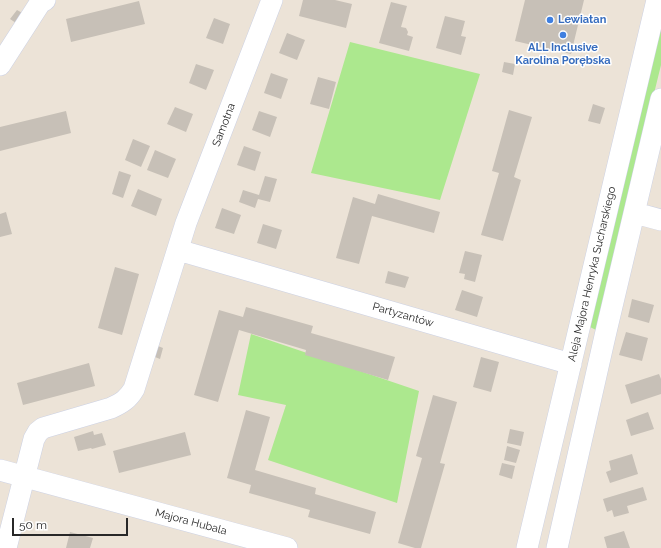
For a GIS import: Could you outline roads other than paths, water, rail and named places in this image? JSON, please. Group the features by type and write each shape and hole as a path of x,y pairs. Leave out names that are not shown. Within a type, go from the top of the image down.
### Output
{"street":[{"path":"0,65 40,3 45,0"},
{"name":"Samotna","path":"24,477 34,439 38,432 43,428 121,404 128,398 134,389 186,223 272,0"},
{"name":"Aleja Majora Henryka Sucharskiego","path":"527,548 657,0"},
{"path":"557,548 661,99"},
{"path":"635,213 661,220"},
{"name":"Partyzantów","path":"178,250 570,364"},
{"path":"585,422 570,364 605,336"},
{"name":"Majora Hubala","path":"0,470 287,548"},
{"path":"6,548 24,477"}],"place":[{"name":"Lewiatan","path":"550,20"},
{"name":"ALL Inclusive Karolina Porębska","path":"563,35"}]}
